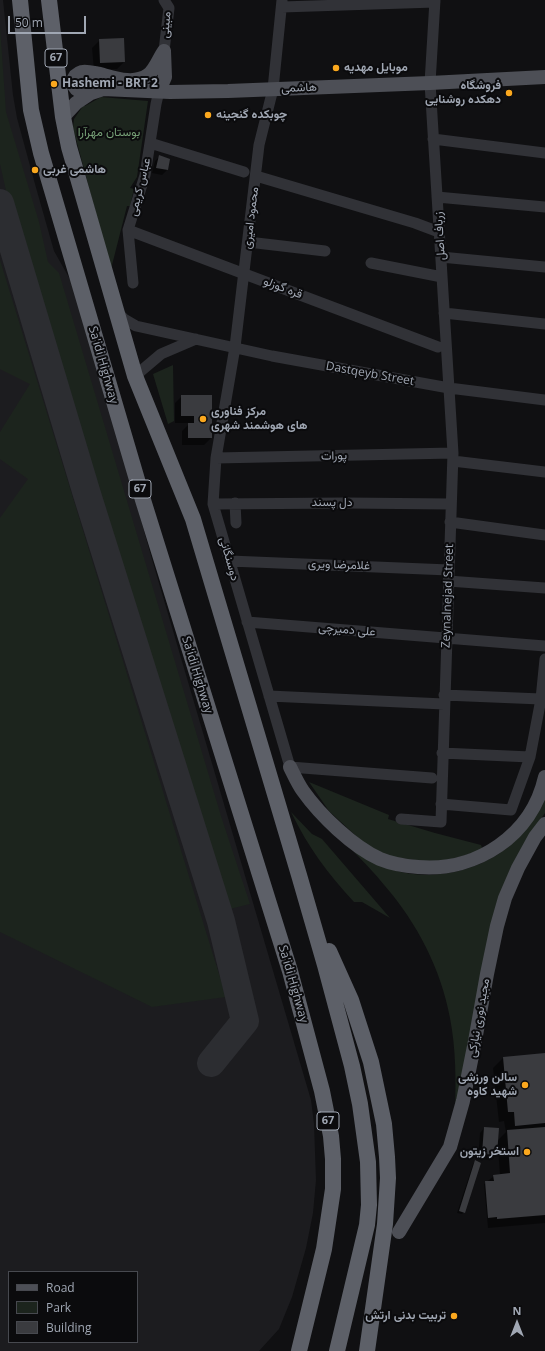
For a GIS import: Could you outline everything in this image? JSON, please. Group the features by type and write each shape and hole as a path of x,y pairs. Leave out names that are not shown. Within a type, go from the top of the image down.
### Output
{"highway":[{"name":"Sa'idi Highway","path":"20,0 31,110 41,153 143,500 290,971 321,1085 331,1136 333,1189 328,1227 299,1351"},
{"name":"67","path":"49,0 63,117 69,147 135,376"},
{"path":"135,376 193,519 307,904 352,1066 360,1104 366,1141 369,1205 367,1226 337,1351"},
{"path":"307,904 351,1000 371,1062 384,1124 388,1178 385,1224 367,1351"},
{"path":"286,1351 295,1334 318,1274"}],"main road":[{"path":"159,91 165,77 164,51"},
{"path":"91,93 79,91 74,87 73,81 76,75 82,72 90,72 127,80 136,80 148,75 164,51"},
{"name":"هاشمی","path":"63,117 76,103 91,93 103,89 221,91 545,77"},
{"path":"290,767 302,790 317,809 348,838 380,859 391,863 423,867 457,865 479,857 500,846 516,832 534,807 541,792 545,777"},
{"name":"مجید نوری نیارکی","path":"399,1232 450,1147 463,1101 497,926 505,898 518,868 535,837 545,824"}],"street":[{"path":"282,4 435,1"},
{"name":"زرباف اصل","path":"435,1 430,83 449,388"},
{"name":"مبینی","path":"164,51 170,3"},
{"name":"محمود امیری","path":"235,347 260,145 273,89 282,4"},
{"name":"عباس کریمی","path":"133,283 128,230 145,175 159,91"},
{"path":"434,139 545,153"},
{"path":"150,143 244,172"},
{"path":"256,176 415,223 439,232"},
{"path":"437,196 545,206"},
{"name":"قره گوزلو","path":"128,230 438,347"},
{"path":"248,242 325,251"},
{"path":"441,257 545,267"},
{"path":"371,262 442,276"},
{"name":"Dastqeyb Street","path":"116,311 136,326 272,356 449,388 545,400"},
{"path":"444,313 545,324"},
{"path":"135,376 160,354 196,339"},
{"name":"دوسنگانی","path":"235,347 216,458 212,504 290,767"},
{"name":"Zeynalnejad Street","path":"401,819 440,822 453,457 449,388"},
{"name":"پورات","path":"216,458 453,457 545,472"},
{"path":"235,503 236,523"},
{"name":"دل پسند","path":"212,504 451,504"},
{"path":"450,522 545,535"},
{"name":"غلامرضا ویری","path":"230,561 448,575 545,588"},
{"name":"علی دمیرچی","path":"247,622 545,646"},
{"path":"440,804 511,810 530,757 541,699 545,659"},
{"path":"269,696 444,700 541,699"},
{"path":"442,753 530,757"},
{"path":"290,767 432,778"}],"shaded area":[{"path":"0,0 3,0 13,95 17,118 35,184 54,251 71,281 311,1100 314,1124 316,1180 313,1213 306,1248 292,1297 279,1329 259,1351 0,1351"}],"green space":[{"path":"0,26 6,112 39,222 48,262 59,273 221,816 250,904 222,911 157,700 89,462 7,195 0,164"},
{"name":"بوستان مهرآرا","path":"101,97 148,101 137,177 130,188 134,189 130,206 127,206 111,269 73,128 74,119 83,106"},
{"path":"0,260 226,997 152,1007 0,932 0,518 28,479 0,459 0,432 30,384 0,369"},
{"path":"173,365 174,421 168,424 153,374"},
{"path":"309,782 389,815 388,819 481,845 483,850 438,863 385,856 367,846 329,811"},
{"path":"545,793 545,813 527,839 455,1112 455,1065 452,1030 446,1000 434,964 417,931 397,900 348,846 385,867 404,873 431,875 459,871 485,862 512,844 524,829"},
{"path":"291,812 312,834 322,839 390,918 362,902 354,902 319,860 304,837"}],"building":[{"path":"124,38 125,62 100,63 99,39"},
{"path":"159,155 170,159 168,170 156,168"},
{"name":"مرکز فناوری های هوشمند شهری","path":"181,395 212,395 212,438 188,438 188,423 194,423 194,416 181,416"},
{"name":"سالن ورزشی شهید کاوه","path":"545,1053 545,1123 515,1126 514,1112 508,1112 503,1057"},
{"path":"484,1127 499,1128 497,1155 482,1154"},
{"name":"استخر زیتون","path":"545,1127 545,1215 497,1219 497,1217 488,1218 485,1181 494,1181 493,1175 510,1173 507,1130"},
{"path":"475,1160 481,1163 465,1213 459,1211"}],"taxiway":[{"path":"0,203 86,491 221,921 245,1021 211,1063"}],"place":[{"name":"موبایل مهدیه","path":"336,68"},
{"name":"Hashemi - BRT 2","path":"54,84"},
{"name":"فروشگاه دهکده روشنایی","path":"509,93"},
{"name":"چوبکده گنجینه","path":"208,115"},
{"name":"هاشمی غربی","path":"35,170"},
{"name":"مرکز فناوری های هوشمند شهری","path":"203,419"},
{"name":"سالن ورزشی شهید کاوه","path":"525,1085"},
{"name":"استخر زیتون","path":"527,1152"},
{"name":"تربیت بدنی ارتش","path":"454,1316"}]}
